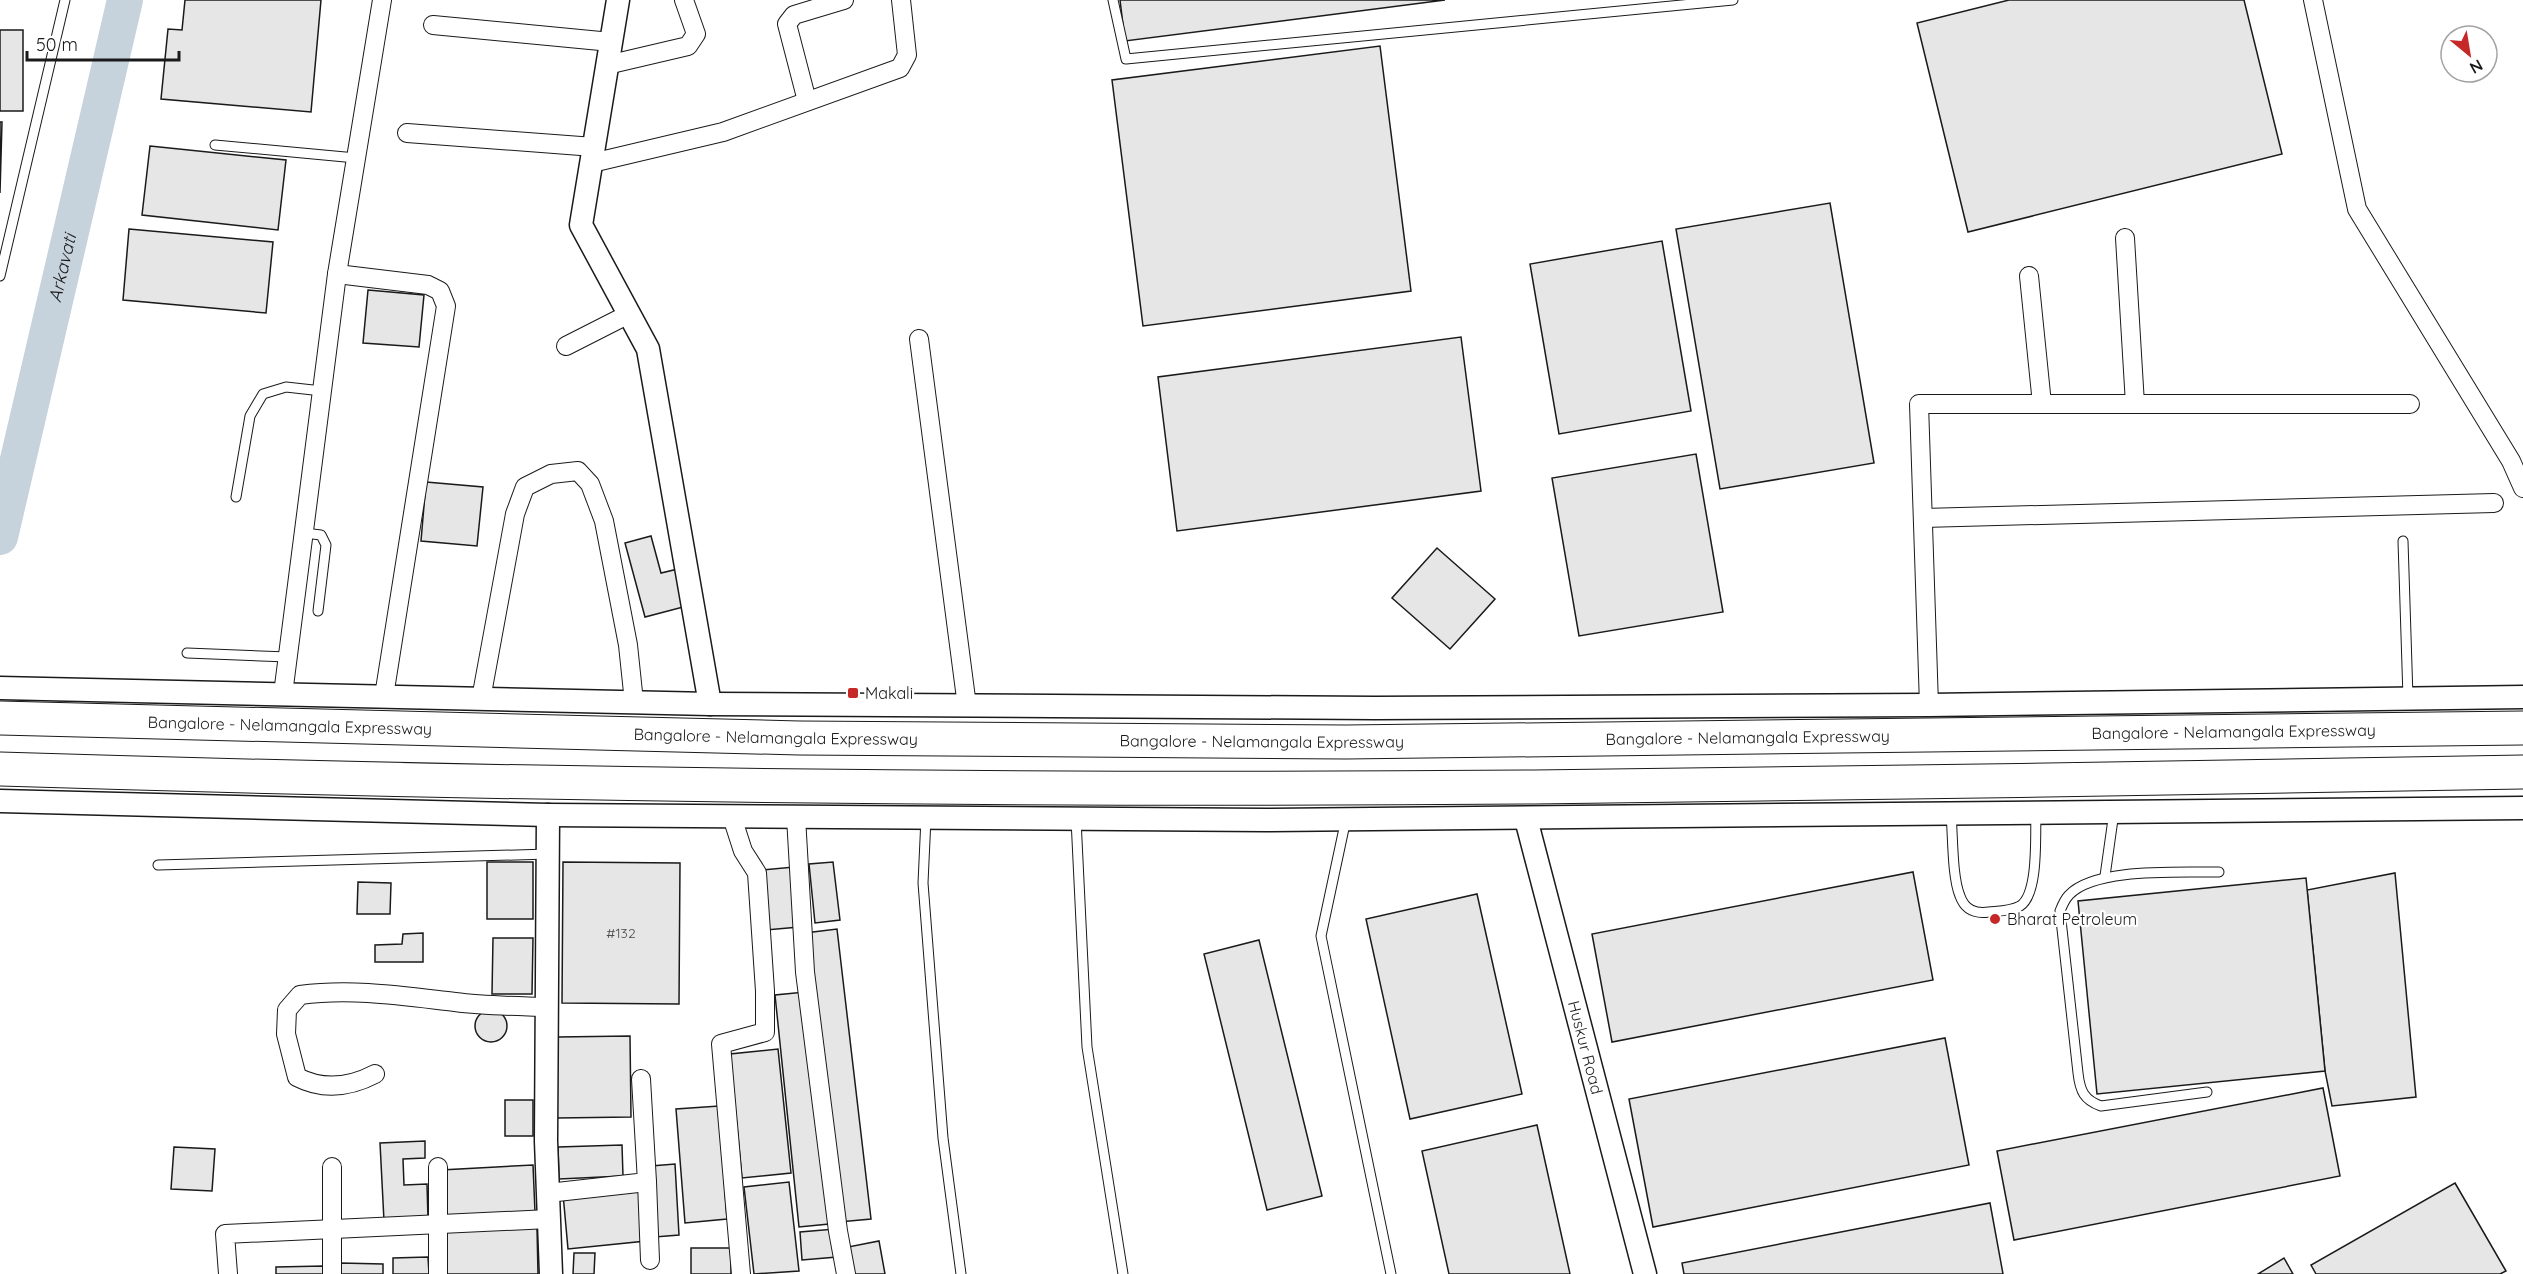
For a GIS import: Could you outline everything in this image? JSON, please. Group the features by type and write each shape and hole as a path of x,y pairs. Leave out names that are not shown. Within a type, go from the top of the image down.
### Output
{"highway":[{"name":"Bangalore - Nelamangala Expressway","path":"0,718 39,704 800,738 1346,742 2523,728"},
{"path":"0,769 39,786 602,782 1073,788 1533,787 2523,772"}],"street":[{"path":"283,694 337,274 382,0"},
{"path":"618,0 581,225 648,349 710,704"},
{"path":"607,65 688,46 696,34 684,0"},
{"path":"807,101 787,24 794,15 844,0"},
{"path":"407,133 593,155 723,132 900,68 908,55 901,0"},
{"path":"2313,0 2357,209 2511,462 2523,488"},
{"path":"433,25 611,42"},
{"path":"2125,238 2135,404"},
{"path":"337,274 428,285 440,291 446,306 384,696"},
{"path":"2029,276 2042,404"},
{"path":"566,346 629,314"},
{"path":"919,339 967,706"},
{"path":"1929,705 1919,404 2410,404"},
{"path":"481,699 514,514 525,487 551,474 578,471 590,484 604,521 628,645 634,702"},
{"path":"1923,518 2494,503"},
{"path":"0,688 39,704 283,694 710,704 1398,708 1929,705 2523,697"},
{"path":"0,801 39,786 548,815 732,817 1526,819 2523,808"},
{"path":"548,815 548,1193 551,1274"},
{"path":"732,817 742,851 757,873 765,991 765,1032 721,1044 741,1274"},
{"path":"796,817 805,972 838,1231 846,1274"},
{"name":"Huskur Road","path":"1526,819 1645,1274"},
{"path":"375,1074 355,1084 334,1085 309,1083 297,1077 286,1034 287,1010 300,995 333,991 391,994 458,1003 547,1007"},
{"path":"641,1079 650,1260"},
{"path":"332,1167 332,1274"},
{"path":"438,1167 438,1274"},
{"path":"548,1193 647,1182"},
{"path":"228,1274 225,1234 549,1219"}],"lane":[{"path":"0,276 65,0"},
{"path":"1113,0 1126,59 1733,0"},
{"path":"214,145 356,158"},
{"path":"236,497 250,416 263,394 286,387 322,391"},
{"path":"304,533 321,535 327,545 318,611"},
{"path":"2403,541 2408,698"},
{"path":"187,653 288,657"},
{"path":"2105,876 2114,812"},
{"path":"1951,814 1959,894 1968,908 1979,913 2012,909 2027,899 2032,884 2036,813"},
{"path":"926,818 923,883 943,1138 961,1274"},
{"path":"1076,819 1087,1047 1123,1274"},
{"path":"1346,819 1321,936 1391,1274"},
{"path":"158,865 548,854"},
{"path":"2207,1092 2101,1106 2087,1101 2080,1088 2060,912 2068,896 2083,885 2105,876 2219,872"}],"building":[{"path":"185,0 321,0 311,112 161,99 168,29 182,30"},
{"path":"1120,0 1445,0 1125,41"},
{"path":"2009,0 2244,0 2282,154 1968,232 1917,23"},
{"path":"0,30 23,30 23,111 0,111"},
{"path":"1380,46 1411,291 1143,326 1112,80"},
{"path":"0,122 2,122 0,193"},
{"path":"150,146 286,160 278,230 142,215"},
{"path":"1830,203 1874,463 1720,489 1676,229"},
{"path":"129,229 273,242 266,313 123,300"},
{"path":"1662,241 1691,411 1559,434 1530,264"},
{"path":"368,290 424,295 419,347 363,343"},
{"path":"1461,337 1481,491 1177,531 1158,377"},
{"path":"1696,454 1723,612 1579,636 1552,478"},
{"path":"426,482 483,487 477,546 421,541"},
{"path":"651,536 661,573 678,569 687,606 645,617 625,543"},
{"path":"1437,548 1495,599 1450,649 1392,598"},
{"path":"487,862 533,862 533,919 487,919"},
{"path":"563,862 680,863 679,1004 562,1003"},
{"path":"833,862 840,920 815,923 809,864"},
{"path":"794,867 799,927 766,930 761,870"},
{"path":"1913,872 1933,980 1612,1042 1592,934"},
{"path":"2395,873 2416,1097 2332,1106 2325,1071 2307,890"},
{"path":"2306,878 2325,1071 2097,1094 2078,901"},
{"path":"358,882 391,883 390,914 357,914"},
{"path":"1477,894 1522,1094 1410,1119 1366,919"},
{"path":"837,929 871,1219 839,1222 805,933"},
{"path":"423,933 423,962 375,962 375,945 402,944 403,934"},
{"path":"493,938 533,938 532,994 492,994"},
{"path":"1259,940 1322,1196 1267,1210 1204,954"},
{"path":"805,992 829,1224 799,1227 775,995"},
{"path":"491,1010 502,1015 507,1026 502,1037 491,1042 480,1037 475,1026 480,1015"},
{"path":"630,1036 631,1117 557,1118 557,1037"},
{"path":"1945,1038 1969,1165 1653,1227 1629,1099"},
{"path":"778,1049 791,1173 742,1178 730,1054"},
{"path":"2323,1088 2340,1176 2014,1240 1997,1151"},
{"path":"505,1100 533,1100 533,1136 505,1136"},
{"path":"719,1106 727,1219 685,1223 676,1109"},
{"path":"1537,1125 1570,1274 1449,1274 1422,1151"},
{"path":"425,1141 425,1158 403,1159 404,1185 427,1184 428,1219 384,1221 380,1143"},
{"path":"622,1145 623,1176 559,1179 558,1147"},
{"path":"174,1147 215,1149 212,1191 171,1189"},
{"path":"675,1164 679,1235 655,1237 651,1166"},
{"path":"533,1165 535,1212 444,1217 441,1170"},
{"path":"789,1182 799,1271 754,1274 744,1187"},
{"path":"2455,1183 2506,1271 2500,1274 2316,1274 2311,1265"},
{"path":"641,1187 646,1241 568,1249 563,1194"},
{"path":"1990,1203 2003,1274 1684,1274 1682,1263"},
{"path":"537,1228 538,1274 445,1274 444,1231"},
{"path":"835,1229 837,1257 802,1260 800,1232"},
{"path":"879,1241 885,1274 853,1274 848,1247"},
{"path":"691,1248 731,1248 731,1274 691,1274"},
{"path":"574,1253 595,1253 594,1274 573,1274"},
{"path":"428,1257 429,1274 393,1274 393,1258"},
{"path":"2284,1258 2293,1274 2258,1274"},
{"path":"340,1263 383,1264 383,1274 340,1274"},
{"path":"323,1266 323,1274 276,1274 276,1267"}],"waterway":[{"name":"Arkavati","path":"0,537 125,0"}],"place":[{"name":"Makali","path":"853,693"},
{"name":"Bharat Petroleum","path":"1995,919"}]}
